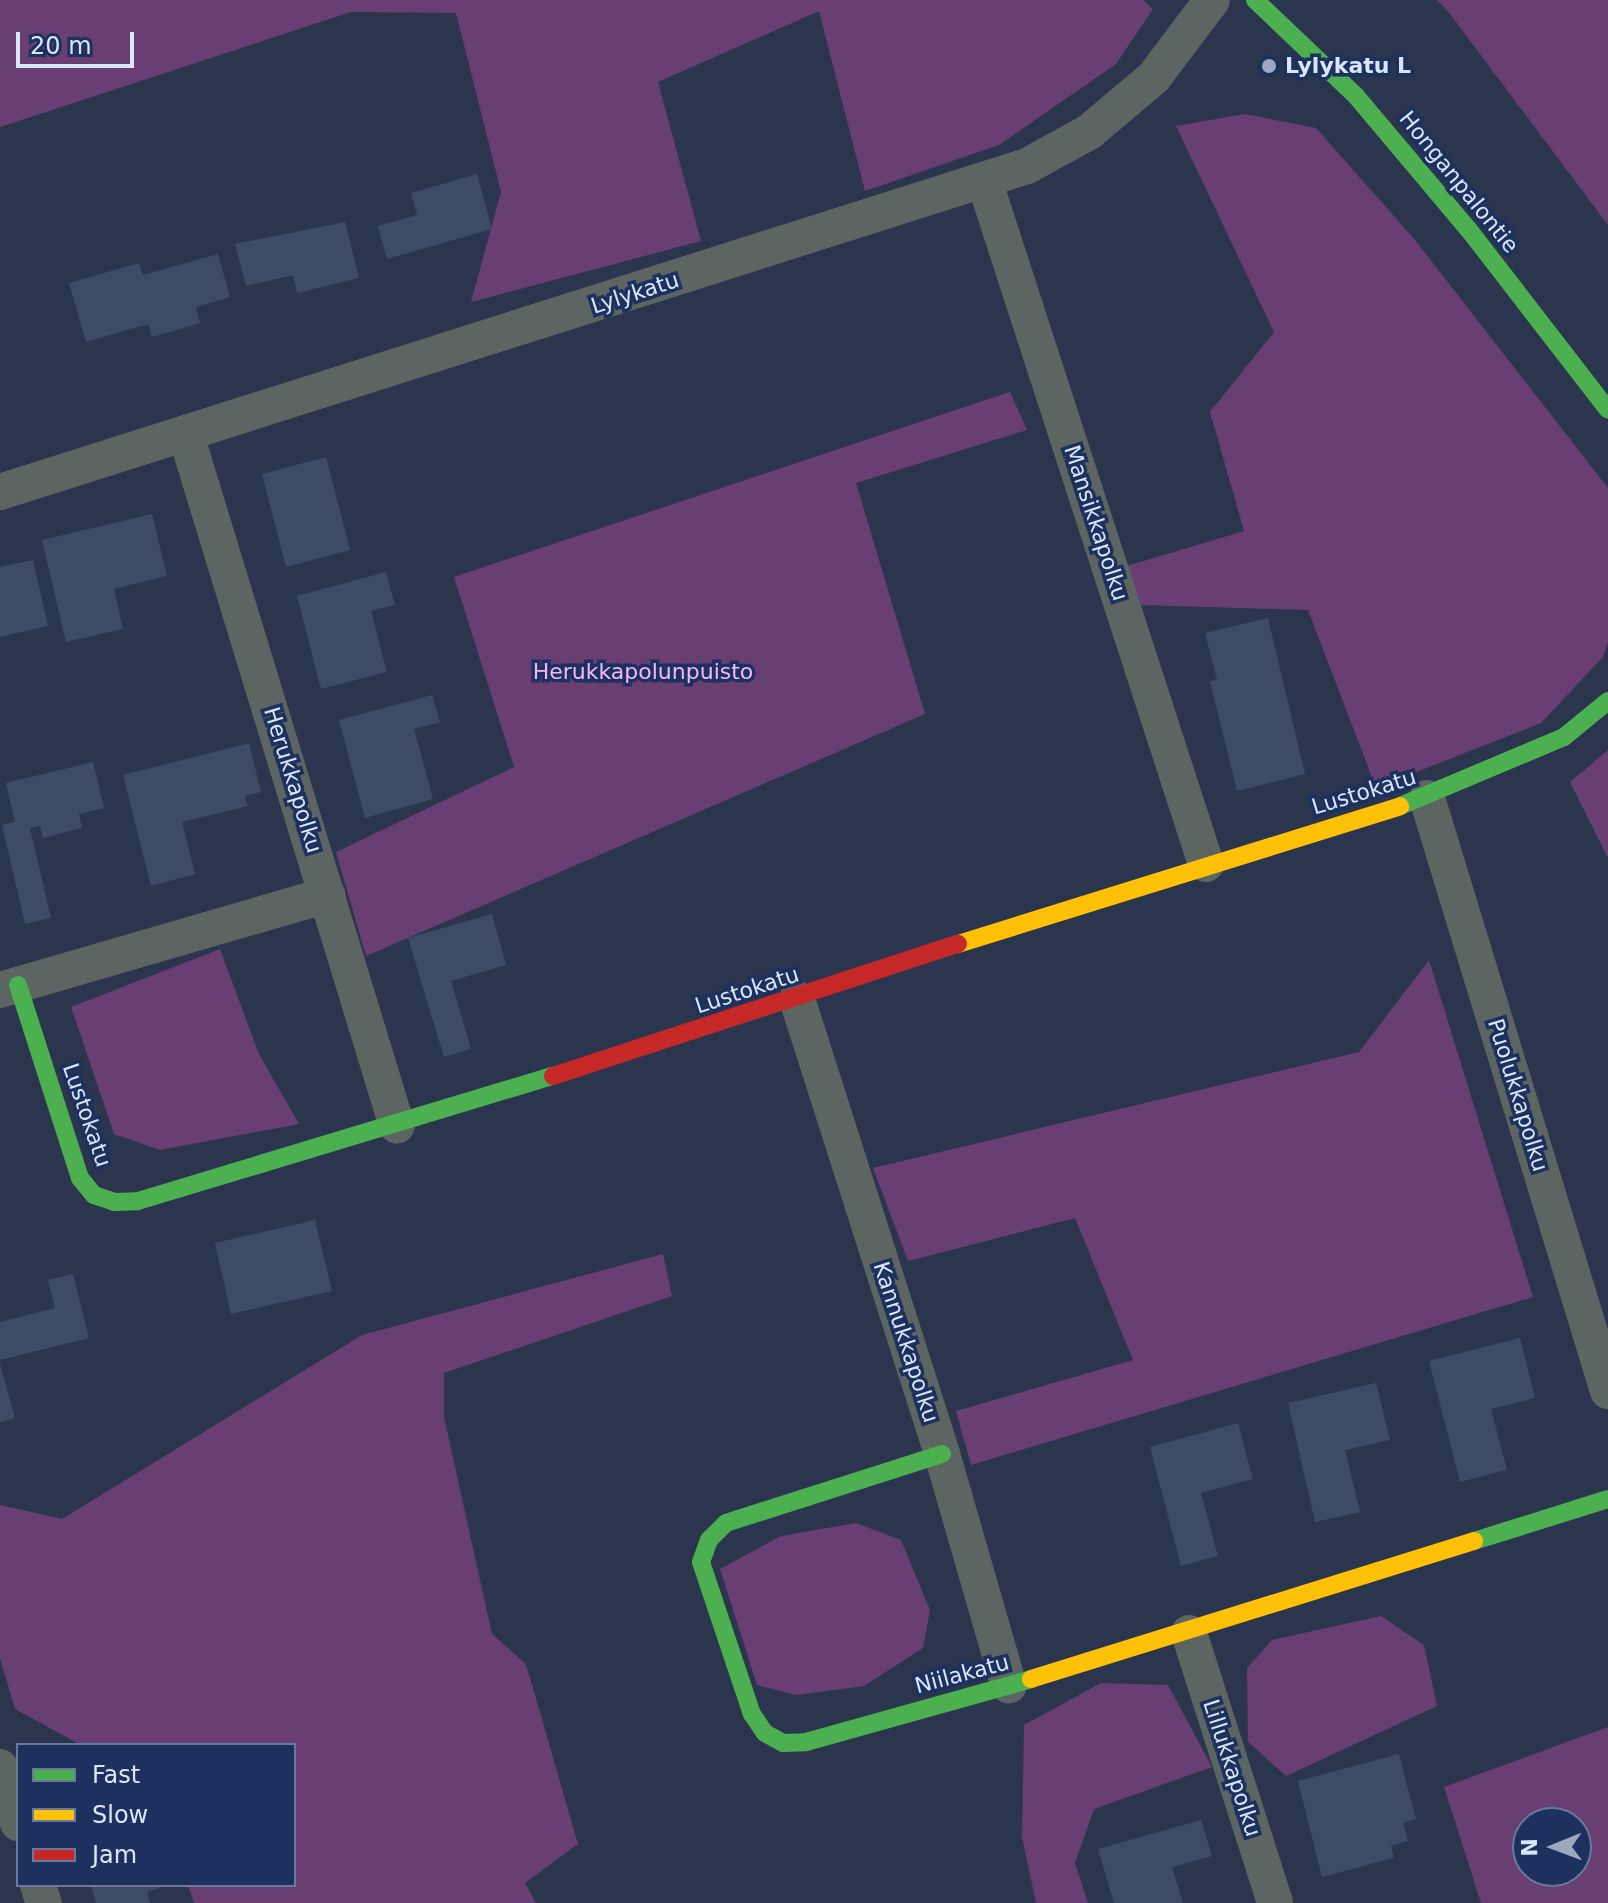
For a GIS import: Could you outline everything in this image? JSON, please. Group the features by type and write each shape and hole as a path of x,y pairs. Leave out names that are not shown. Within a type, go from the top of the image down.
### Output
{"street":[{"name":"Lylykatu","path":"0,492 985,183 1089,132 1154,77 1212,0"},
{"name":"Honganpalontie","path":"1255,0 1356,96 1469,230 1608,410"},
{"name":"Mansikkapolku","path":"985,183 1206,864"},
{"name":"Herukkapolku","path":"186,435 397,1126"},
{"name":"Lustokatu","path":"9,987 80,1178 94,1195 114,1202 138,1201 397,1126 797,999 1206,864 1427,798 1564,737 1608,701"},
{"name":"Puolukkapolku","path":"1427,798 1608,1391"},
{"path":"9,987 328,895"},
{"name":"Kannukkapolku","path":"797,999 942,1454 1009,1686"},
{"name":"Niilakatu","path":"942,1454 726,1523 709,1540 701,1562 752,1714 765,1733 783,1743 806,1742 1009,1686 1189,1633 1608,1499"},
{"name":"Lillukkapolku","path":"1189,1633 1275,1903"},
{"path":"0,1767 16,1817"}],"green space":[{"path":"0,0 1143,0 1153,9 1116,64 999,145 865,191 819,11 658,82 701,241 471,302 501,192 456,13 351,12 0,127"},
{"path":"1437,0 1608,0 1608,225 1447,10"},
{"path":"1245,114 1316,128 1415,240 1608,488 1608,642 1603,657 1541,723 1376,788 1308,610 1141,605 1127,566 1244,531 1210,412 1274,332 1176,126"},
{"name":"Herukkapolunpuisto","path":"1010,392 1027,430 856,483 925,714 366,956 336,852 514,767 454,577"},
{"path":"1608,750 1608,858 1570,782"},
{"path":"220,949 259,1054 299,1124 160,1150 114,1134 71,1007"},
{"path":"1429,960 1533,1297 971,1465 956,1411 1133,1360 1075,1218 908,1261 873,1168 1359,1052"},
{"path":"663,1254 672,1296 444,1373 444,1417 492,1634 526,1664 578,1844 525,1883 536,1903 194,1903 189,1887 296,1887 296,1743 77,1743 15,1709 0,1658 0,1505 62,1519 362,1335"},
{"path":"856,1523 901,1540 930,1610 923,1648 864,1686 796,1695 757,1685 720,1569 781,1536"},
{"path":"1381,1616 1424,1645 1437,1706 1286,1776 1248,1742 1247,1668 1272,1640"},
{"path":"1101,1683 1168,1685 1212,1767 1094,1809 1075,1863 1088,1903 1036,1903 1022,1837 1024,1725"},
{"path":"1608,1727 1608,1903 1481,1903 1444,1787"}],"building":[{"path":"477,174 492,229 387,259 378,226 417,215 411,193"},
{"path":"345,222 359,278 297,293 293,275 246,286 235,244"},
{"path":"218,254 230,297 196,307 200,323 152,337 148,324 86,342 69,283 139,263 143,275"},
{"path":"326,457 350,550 286,567 262,474"},
{"path":"152,514 167,576 114,589 123,629 66,642 42,540"},
{"path":"33,560 48,626 0,637 0,567"},
{"path":"386,572 395,605 371,611 387,672 321,689 297,596"},
{"path":"1268,618 1305,774 1237,791 1210,681 1217,680 1205,633"},
{"path":"432,695 440,722 414,729 433,799 365,818 339,720"},
{"path":"249,743 261,792 245,796 248,806 182,822 195,874 151,886 123,775"},
{"path":"93,762 104,808 79,814 82,828 43,838 40,826 30,828 51,918 25,924 2,825 15,822 6,783"},
{"path":"492,914 506,965 451,981 471,1049 444,1057 408,938"},
{"path":"315,1220 332,1291 231,1314 215,1243"},
{"path":"73,1274 89,1338 0,1360 0,1322 55,1308 48,1280"},
{"path":"1520,1338 1535,1398 1491,1409 1507,1470 1460,1482 1429,1361"},
{"path":"0,1364 15,1418 0,1422"},
{"path":"1376,1383 1390,1440 1345,1450 1360,1512 1315,1522 1288,1403"},
{"path":"1238,1423 1253,1479 1201,1493 1218,1556 1181,1566 1150,1447"},
{"path":"1399,1754 1416,1819 1403,1823 1408,1841 1391,1846 1394,1858 1322,1877 1298,1781"},
{"path":"1201,1820 1212,1856 1172,1867 1183,1903 1114,1903 1098,1849"},
{"path":"92,1887 159,1888 147,1892 150,1903 96,1903"}],"traffic: fast":[{"path":"1255,0 1356,96 1469,230 1608,410"},
{"path":"1400,806 1564,737 1608,701"},
{"path":"18,985 80,1178 94,1195 114,1202 138,1201 553,1076"},
{"path":"942,1454 726,1523 709,1540 701,1562 752,1714 765,1733 783,1743 806,1742 1031,1679"},
{"path":"1474,1541 1608,1499"}],"traffic: slow":[{"path":"958,944 1400,806"},
{"path":"1031,1679 1474,1541"}],"traffic: jam":[{"path":"553,1076 958,944"}],"place":[{"name":"Lylykatu L","path":"1269,66"}]}
